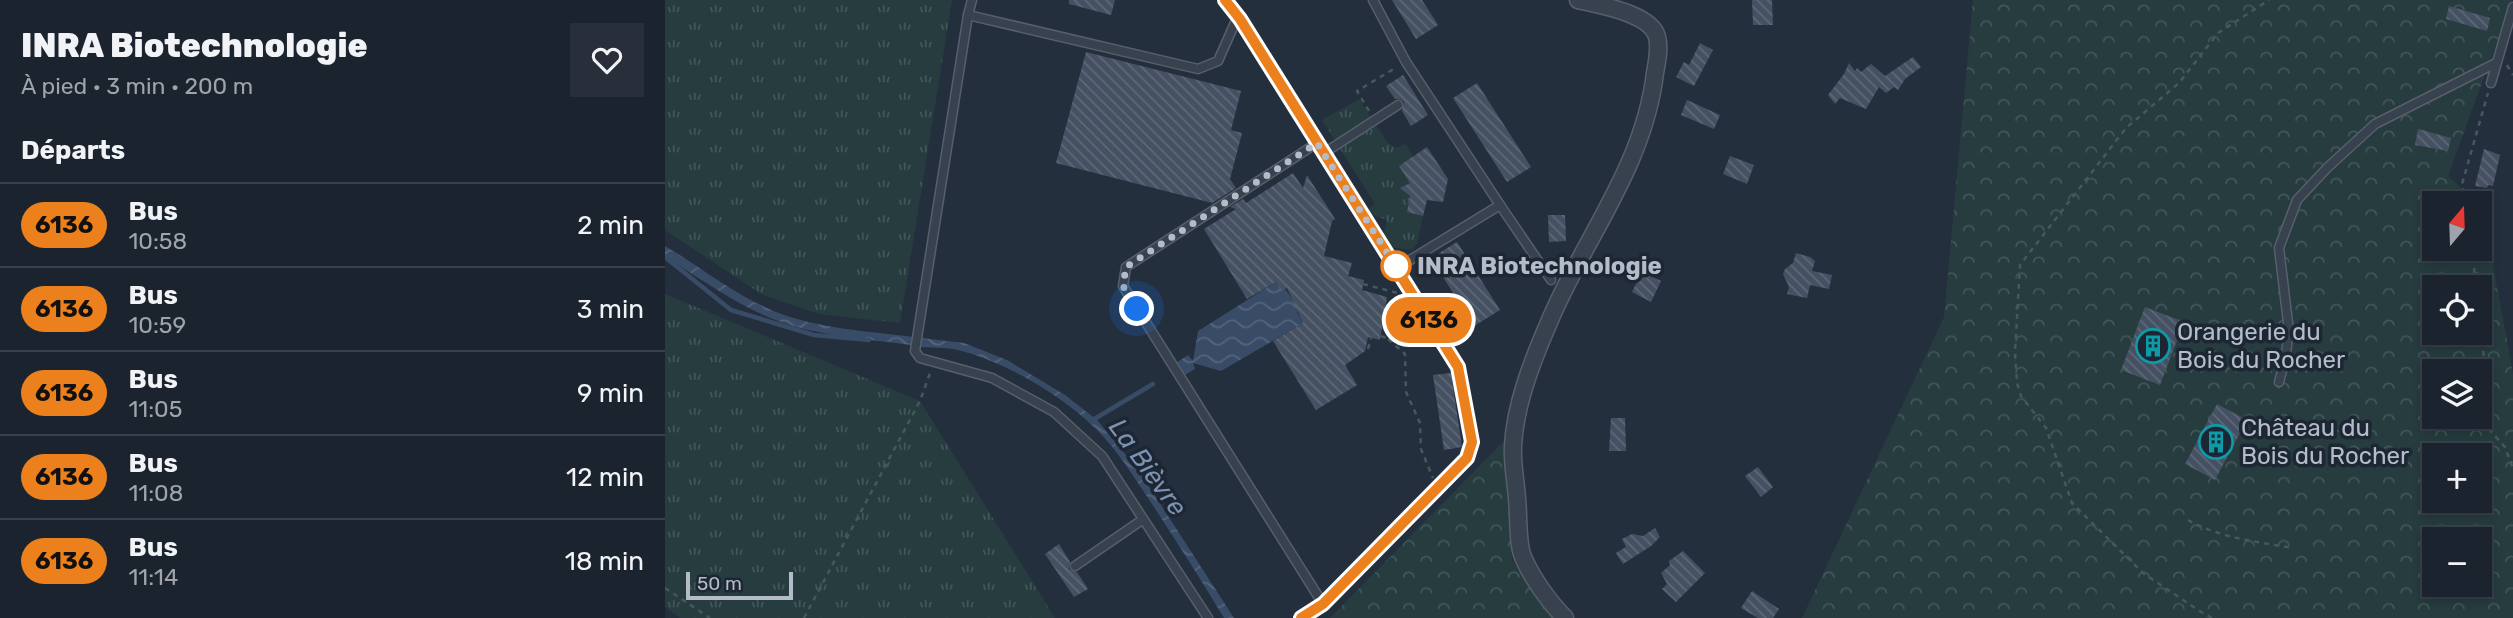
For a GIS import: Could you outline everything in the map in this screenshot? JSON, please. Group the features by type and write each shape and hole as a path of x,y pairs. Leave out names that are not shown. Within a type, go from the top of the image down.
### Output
{"street":[{"path":"1565,618 1545,593 1522,555 1513,447 1517,420 1532,364 1550,318 1590,238 1627,173 1652,98 1658,52 1657,36 1652,28 1638,18 1578,0"}],"lane":[{"path":"972,0 915,351 920,358 934,364 992,378 1054,412 1102,456 1208,618"},
{"path":"1225,0 1238,16 1458,367 1472,442 1467,458 1323,604 1301,618"},
{"path":"1373,0 1406,62 1551,280"},
{"path":"2491,83 2513,7"},
{"path":"968,15 1198,69 1218,61 1238,16"},
{"path":"2279,382 2289,331 2279,248 2297,200 2375,124 2497,63"},
{"path":"1324,153 1398,105"},
{"path":"1317,143 1126,267 1123,286 1323,604"},
{"path":"1397,268 1500,205"},
{"path":"1075,566 1142,520"}],"path":[{"path":"2212,618 2169,591 2125,556 2072,503 2046,428 2021,396 2015,369 2020,265 2126,128 2179,83 2218,33 2269,0"},
{"path":"1375,121 1357,91 1406,62"},
{"path":"2463,191 2462,184 2491,83"},
{"path":"1363,284 1401,294"},
{"path":"1388,339 1426,316"},
{"path":"1383,328 1398,332"},
{"path":"1381,336 1405,354 1406,392 1420,423 1420,449 1436,489"},
{"path":"1368,349 1371,338"},
{"path":"2482,345 2488,398 2485,425 2505,447 2513,469"},
{"path":"804,618 920,401 934,364"},
{"path":"2188,520 2198,526 2293,548"},
{"path":"665,588 710,618"}],"green space":[{"path":"665,0 952,0 900,323 819,314 763,295 665,230"},
{"path":"1973,0 2512,0 2448,176 2464,191 2422,191 2422,261 2492,261 2492,258 2513,374 2513,618 1802,618 1944,317"},
{"path":"1359,99 1388,143 1396,148 1406,144 1413,157 1410,183 1403,191 1410,193 1407,212 1423,216 1417,244 1412,250 1388,247 1383,238 1387,220 1366,213 1365,211 1375,204 1322,120"},
{"path":"665,294 920,401 1055,618 680,618 665,607"},
{"path":"1505,440 1512,560 1553,618 1330,618"}],"water":[{"path":"665,246 733,290 776,312 826,326 914,337 912,345 824,333 773,319 731,298 665,256"},
{"path":"1276,282 1301,310 1297,312 1303,323 1221,371 1193,363 1195,369 1183,376 1176,363 1188,355 1193,361 1198,331"},
{"path":"922,338 964,343 1007,360 1065,395 1097,420 1139,471 1234,618 1224,618 1124,463 1103,436 1081,416 1066,403 1013,371 958,350 920,347"}],"building":[{"path":"1069,0 1115,0 1111,15 1069,4"},
{"path":"1392,0 1422,0 1438,25 1416,39"},
{"path":"1752,0 1772,0 1773,25 1753,25"},
{"path":"2449,6 2490,18 2487,31 2446,19"},
{"path":"1700,43 1713,50 1694,86 1676,77 1684,62 1689,65"},
{"path":"1086,52 1241,91 1231,130 1242,133 1230,179 1236,188 1212,203 1056,163"},
{"path":"1913,57 1921,67 1905,79 1898,90 1894,87 1886,93 1879,87 1866,109 1840,98 1835,104 1828,95 1849,63 1855,71 1857,68 1861,72 1871,64 1885,76"},
{"path":"1403,75 1428,115 1411,126 1402,111 1404,102 1395,99 1386,86"},
{"path":"1477,83 1531,167 1507,182 1453,98"},
{"path":"1687,100 1720,115 1714,129 1681,115"},
{"path":"2418,129 2451,138 2448,151 2415,145"},
{"path":"1427,147 1448,179 1443,202 1427,200 1423,216 1407,212 1410,196 1400,188 1410,183 1399,166"},
{"path":"2484,149 2500,155 2493,186 2488,185 2487,188 2475,186"},
{"path":"1730,156 1754,165 1747,184 1723,174"},
{"path":"1293,173 1303,188 1307,175 1335,219 1332,221 1324,256 1352,263 1348,276 1364,280 1362,290 1387,297 1380,340 1368,337 1365,351 1345,365 1357,385 1316,410 1273,341 1303,323 1287,288 1281,291 1276,282 1247,299 1204,229 1236,209 1230,207 1243,199 1246,203"},
{"path":"1548,215 1565,215 1566,241 1549,242"},
{"path":"1457,242 1500,310 1474,326 1431,258"},
{"path":"1796,253 1815,261 1812,271 1832,275 1829,289 1810,285 1807,298 1787,294 1789,287 1783,274 1793,263"},
{"path":"1642,272 1661,281 1651,302 1632,292"},
{"name":"Orangerie du Bois du Rocher","path":"2145,307 2184,322 2160,385 2121,370"},
{"path":"1451,373 1462,447 1444,450 1433,375"},
{"name":"Château du Bois du Rocher","path":"2217,404 2247,420 2215,480 2185,464"},
{"path":"1611,418 1625,418 1626,451 1609,451"},
{"path":"1758,467 1773,487 1761,497 1745,476"},
{"path":"1655,528 1660,537 1623,564 1616,553 1626,547 1622,539 1632,534 1643,536"},
{"path":"1059,544 1070,562 1069,569 1077,572 1088,589 1074,597 1045,554"},
{"path":"1683,551 1705,573 1676,602 1662,589 1667,584 1661,573 1670,565 1669,561"},
{"path":"1752,591 1779,609 1773,618 1758,618 1741,608"}],"waterway":[{"name":"La Bièvre","path":"665,257 731,310 814,335 869,340"},
{"path":"1091,421 1153,384"}],"bus line":[{"name":"6136","path":"1225,0 1240,19 1458,367 1472,442 1467,458 1323,604 1301,618"}],"place":[{"name":"INRA Biotechnologie","path":"1396,266"},
{"name":"Orangerie du Bois du Rocher","path":"2153,346"},
{"name":"Château du Bois du Rocher","path":"2216,442"}],"route":[{"path":"1137,309 1123,286 1126,267 1317,143 1397,268 1396,266"}]}
